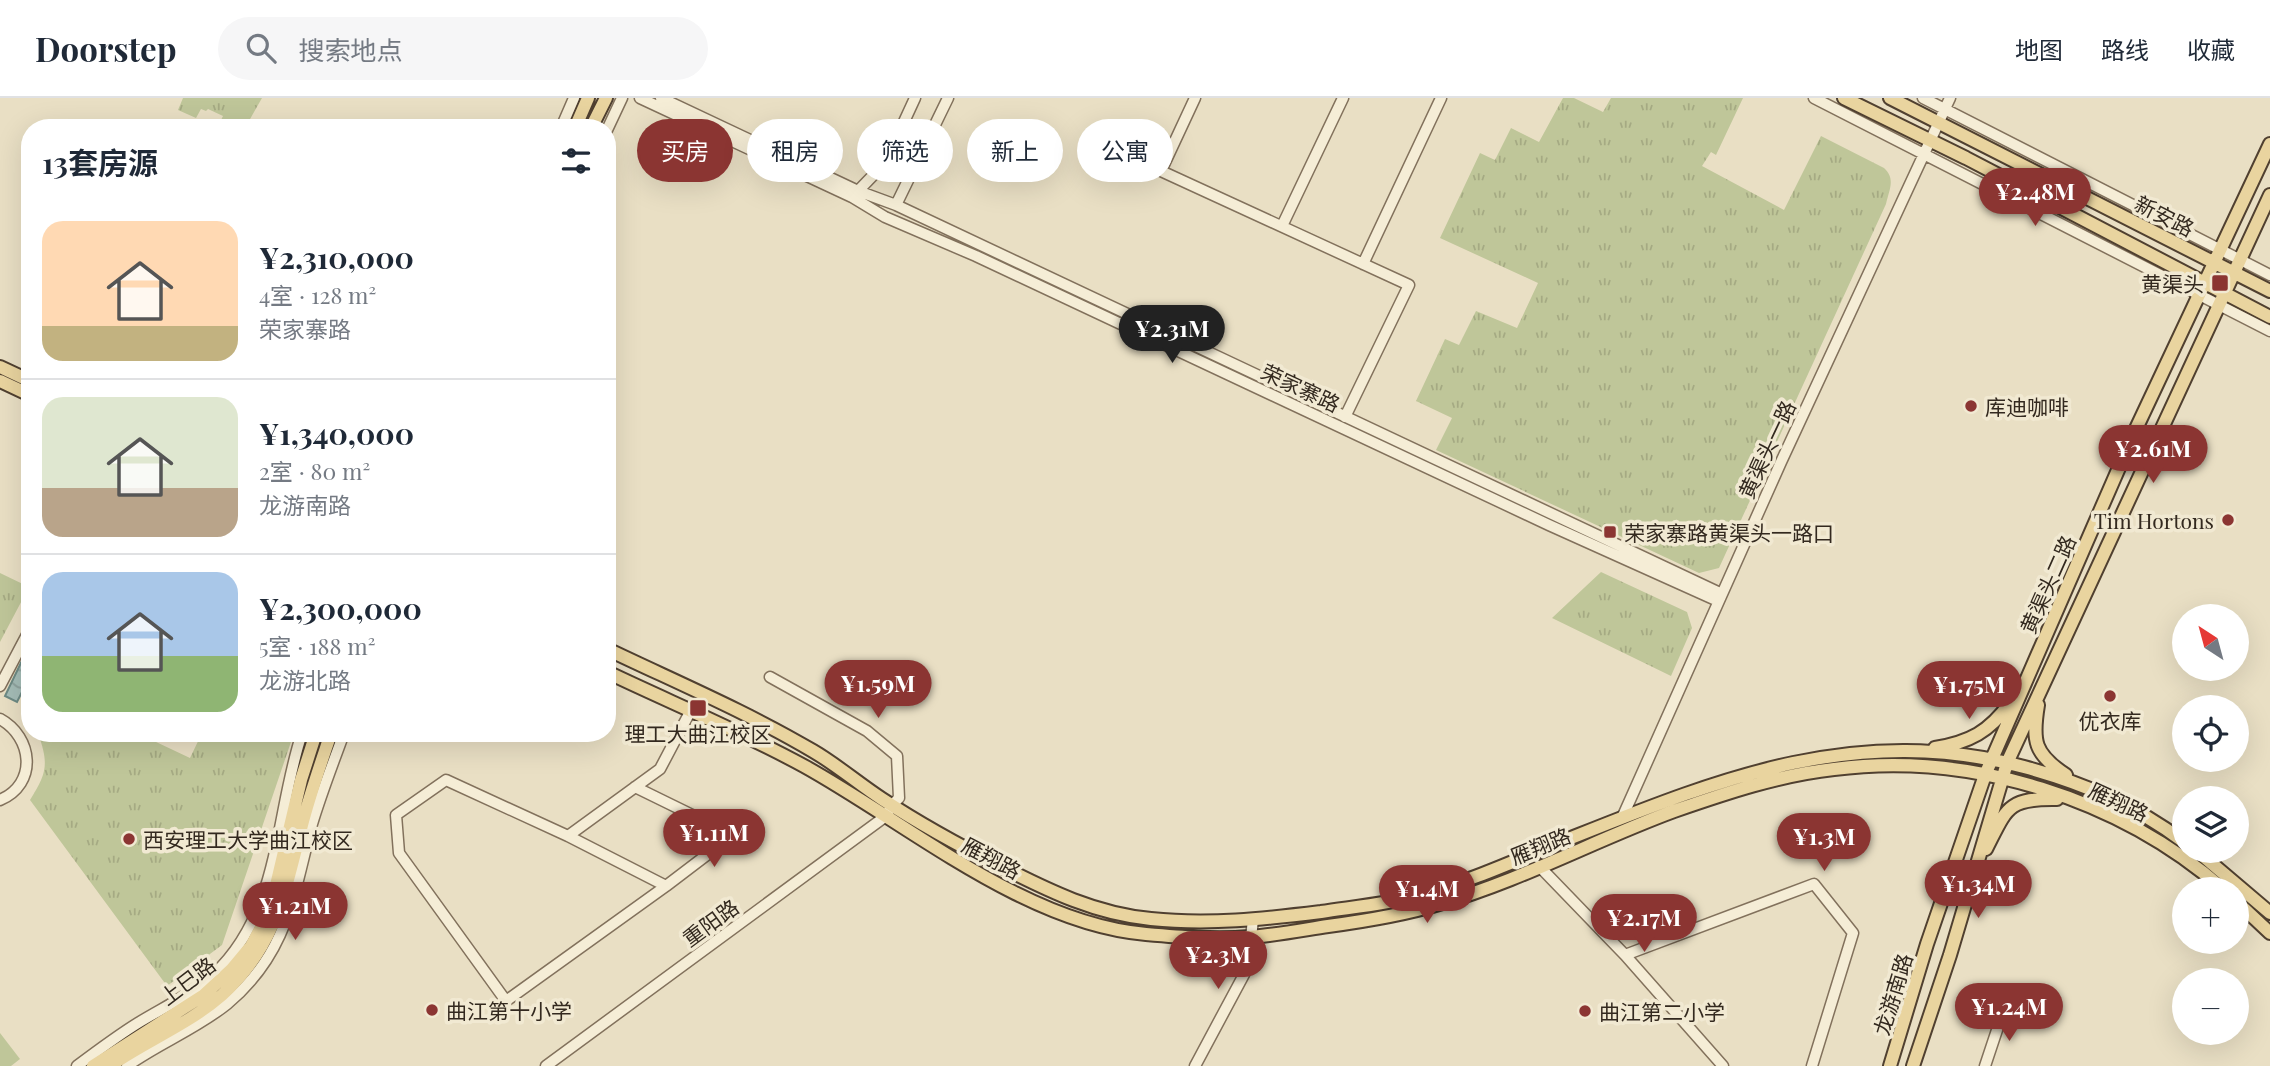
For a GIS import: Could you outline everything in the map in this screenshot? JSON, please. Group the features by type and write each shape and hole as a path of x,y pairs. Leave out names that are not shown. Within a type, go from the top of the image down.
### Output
{"main road":[{"path":"579,119 588,98"},
{"path":"596,119 606,98"},
{"name":"新安路","path":"1844,98 1927,148 1966,158 2220,299 2270,317"},
{"name":"新安路","path":"1890,98 1938,124 2217,256 2235,273 2270,291"},
{"name":"黄渠头二路","path":"1985,775 2135,430 2270,144"},
{"name":"黄渠头二路","path":"2007,763 2270,195"},
{"path":"0,367 21,377"},
{"path":"0,381 21,391"},
{"name":"雁翔路","path":"616,653 772,728 815,752 946,855 1020,894 1093,924 1144,934 1252,937 1414,911 1454,900 1672,812 1731,792 1785,777 1833,769 1888,765 1930,766 1985,775 2067,799 2153,839 2194,864 2209,877"},
{"name":"雁翔路","path":"616,676 801,765 1073,902 1156,920 1217,922 1253,919 1373,905 1421,895 1732,778 1787,764 1869,751 1913,752 2007,763 2084,786 2130,806 2172,834"},
{"path":"1913,752 1973,738 1997,720 2023,686"},
{"path":"2042,687 2034,732 2036,743 2048,763 2084,786"},
{"name":"上巳路","path":"93,1066 196,1001 226,975 251,946 265,920 274,894 301,780 313,742"},
{"name":"上巳路","path":"110,1066 204,1009 232,985 255,958 272,930 283,900 303,822 328,742"},
{"name":"龙游南路","path":"1913,1066 1979,862 1983,840 2007,763"},
{"name":"龙游南路","path":"1890,1066 1927,944 1985,775"},
{"path":"1979,862 2002,817 2012,807 2031,799 2067,799"},
{"path":"2211,863 2270,913"},
{"path":"2249,913 2270,933"}],"street":[{"path":"565,119 574,98"},
{"path":"612,119 622,98"},
{"name":"荣家寨路","path":"640,98 852,197 885,217 976,256 1549,525 1720,597"},
{"name":"荣家寨路","path":"661,98 1345,416 1720,597"},
{"path":"858,191 885,163 915,98"},
{"path":"896,205 948,98"},
{"path":"1195,98 1161,171 1409,285 1345,416"},
{"path":"1282,226 1343,98"},
{"path":"1363,264 1441,98"},
{"path":"1814,98 1927,148"},
{"path":"1923,98 2217,256 2241,260 2270,275"},
{"name":"黄渠头一路","path":"1622,818 1720,597 1950,98"},
{"path":"2220,299 2270,331"},
{"path":"0,686 21,646"},
{"path":"770,677 867,731 897,756 899,798 889,811"},
{"path":"568,836 660,769 690,712"},
{"path":"0,719 21,738"},
{"path":"0,800 15,790 22,780 27,756 23,742"},
{"path":"77,1066 140,1022 197,989 228,960 240,943 251,925 267,884 281,827 291,768 299,742"},
{"path":"127,1066 227,1004 253,978 275,946 289,915 313,821 341,742"},
{"path":"635,787 733,835 666,886 506,1001 399,853 396,815 446,780 568,836 666,886"},
{"name":"重阳路","path":"546,1066 889,811"},
{"path":"1539,866 1625,955 1723,1066"},
{"path":"1625,955 1814,884 1853,933 1812,1066"},
{"path":"1195,1066 1248,967 1253,919"},
{"path":"1985,1066 2003,1012"}],"green space":[{"path":"183,98 262,98 250,119 222,119 223,116 208,109 201,109 196,118 178,110"},
{"path":"1563,98 1574,98 1603,112 1611,98 1743,98 1716,155 1711,152 1702,166 1784,210 1821,136 1884,168 1890,176 1891,185 1886,204 1719,568 1699,573 1436,450 1452,418 1416,401 1445,339 1459,345 1476,311 1517,328 1538,283 1440,238 1480,153 1495,160 1511,128 1539,142"},
{"path":"1601,572 1687,612 1692,628 1671,676 1552,618"},
{"path":"0,573 21,583 21,602 0,642"},
{"path":"41,742 156,742 190,758 198,742 291,742 222,945 167,986 30,800 43,775 44,753"},
{"path":"0,1033 20,1059 11,1066 0,1066"}],"water":[{"path":"21,663 21,694 17,702 5,696"}],"place":[{"name":"黄渠头","path":"2220,283"},
{"name":"库迪咖啡","path":"1971,406"},
{"name":"Tim Hortons","path":"2228,520"},
{"name":"荣家寨路黄渠头一路口","path":"1610,532"},
{"name":"优衣库","path":"2110,696"},
{"name":"理工大曲江校区","path":"698,708"},
{"name":"西安理工大学曲江校区","path":"129,839"},
{"name":"曲江第十小学","path":"432,1010"},
{"name":"曲江第二小学","path":"1585,1011"}]}
